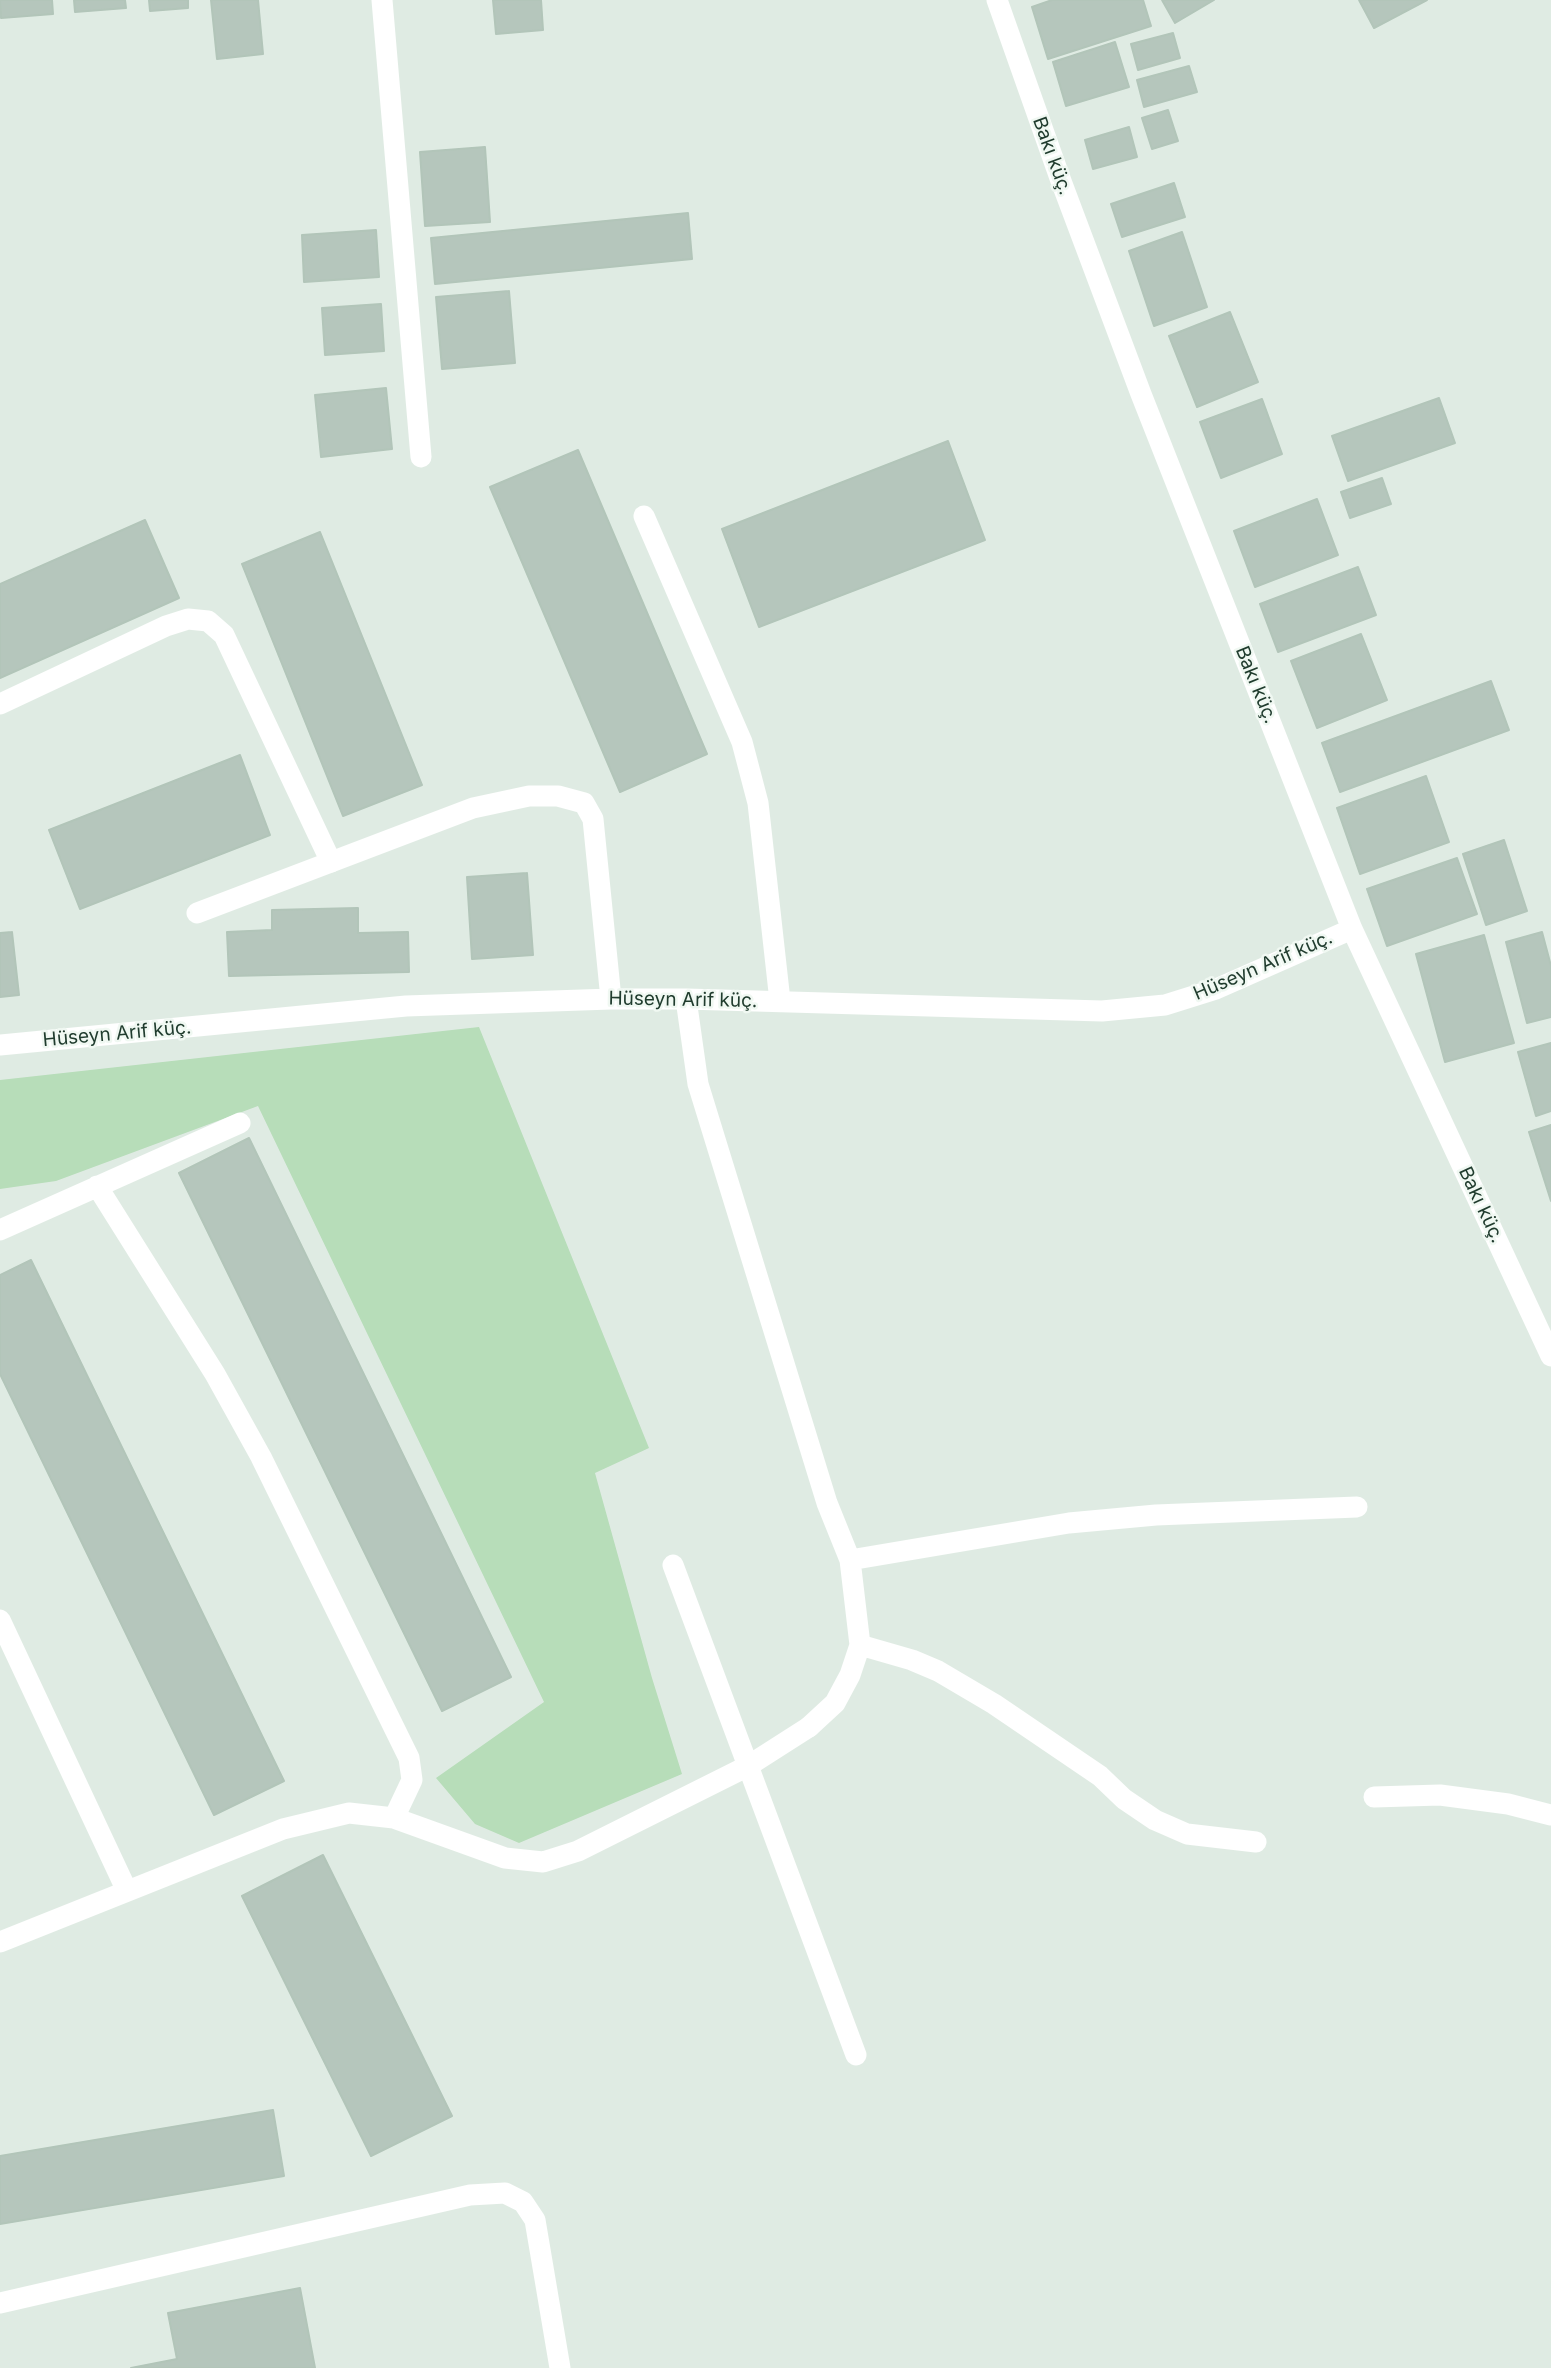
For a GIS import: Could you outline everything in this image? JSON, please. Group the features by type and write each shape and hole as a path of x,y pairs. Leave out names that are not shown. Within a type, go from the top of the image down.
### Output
{"street":[{"path":"382,0 421,457"},
{"name":"Bakı küç.","path":"998,0 1061,181 1141,394 1353,929 1551,1356"},
{"path":"644,516 742,742 758,803 780,1001"},
{"path":"0,704 166,626 188,619 208,621 224,635 331,862"},
{"path":"197,913 473,808 529,796 558,796 584,803 593,819 611,999"},
{"name":"Hüseyn Arif küç.","path":"0,1045 406,1006 611,999 780,1001 1102,1011 1165,1005 1216,989 1353,929"},
{"path":"0,1942 283,1829 349,1812 394,1818 505,1858 543,1862 578,1852 748,1766 809,1727 835,1703 850,1675 860,1645 849,1560 827,1503 698,1084 686,999"},
{"path":"0,1230 240,1123"},
{"path":"97,1186 215,1374 261,1457 409,1758 412,1780 394,1818"},
{"path":"849,1560 1069,1523 1156,1514 1357,1507"},
{"path":"673,1564 856,2055"},
{"path":"0,1620 127,1891"},
{"path":"860,1645 912,1660 938,1671 994,1704 1100,1776 1124,1799 1155,1820 1187,1834 1256,1842"},
{"path":"1374,1797 1440,1795 1508,1804 1551,1815"},
{"path":"0,2303 470,2195 505,2193 523,2202 535,2220 559,2368"}],"green space":[{"path":"479,1027 649,1448 595,1473 652,1678 682,1774 519,1843 475,1824 436,1778 544,1702 258,1106 56,1181 0,1189 0,1080"}],"building":[{"path":"0,0 52,0 53,14 1,18"},
{"path":"74,0 125,0 126,8 75,12"},
{"path":"149,0 188,0 188,8 150,11"},
{"path":"211,0 258,0 263,54 217,59"},
{"path":"493,0 541,0 543,30 496,34"},
{"path":"1052,0 1143,0 1151,26 1048,59 1032,7"},
{"path":"1162,0 1214,0 1175,23"},
{"path":"1359,0 1427,0 1374,28"},
{"path":"1173,33 1180,58 1138,70 1131,44"},
{"path":"1115,42 1129,87 1066,106 1053,62"},
{"path":"1189,66 1197,92 1144,107 1137,80"},
{"path":"1168,110 1178,141 1152,149 1142,118"},
{"path":"1129,127 1137,157 1093,169 1085,140"},
{"path":"485,147 490,222 425,226 420,152"},
{"path":"1174,183 1185,217 1122,237 1111,204"},
{"path":"688,213 692,259 435,284 431,238"},
{"path":"376,230 379,277 304,282 302,235"},
{"path":"1182,232 1207,307 1154,326 1129,251"},
{"path":"509,291 515,363 442,369 436,297"},
{"path":"381,304 384,351 325,355 322,308"},
{"path":"1230,312 1258,382 1197,407 1169,336"},
{"path":"386,388 392,449 321,457 315,395"},
{"path":"1439,398 1455,443 1348,481 1332,436"},
{"path":"1262,399 1282,454 1221,478 1200,422"},
{"path":"948,441 985,540 759,627 722,529"},
{"path":"578,450 707,754 620,792 490,487"},
{"path":"1382,478 1391,504 1350,518 1341,492"},
{"path":"1317,499 1338,555 1255,587 1234,531"},
{"path":"145,520 179,598 0,678 0,584"},
{"path":"320,532 422,785 343,816 242,564"},
{"path":"1358,567 1376,615 1278,652 1260,604"},
{"path":"1361,634 1387,700 1317,728 1291,661"},
{"path":"1491,681 1509,730 1340,792 1322,743"},
{"path":"240,755 270,835 80,909 49,830"},
{"path":"1426,776 1449,842 1360,874 1337,808"},
{"path":"1504,840 1527,911 1486,925 1463,854"},
{"path":"1457,858 1477,914 1387,946 1367,889"},
{"path":"527,873 533,955 472,959 467,877"},
{"path":"358,908 358,933 408,932 409,972 229,976 227,932 272,930 272,910"},
{"path":"12,932 19,995 0,997 0,933"},
{"path":"1542,932 1551,966 1551,1017 1527,1023 1506,942"},
{"path":"1484,935 1514,1043 1445,1062 1416,954"},
{"path":"1551,1043 1551,1111 1536,1116 1518,1052"},
{"path":"1551,1125 1551,1201 1529,1132"},
{"path":"249,1138 511,1677 442,1711 179,1173"},
{"path":"31,1260 284,1781 214,1815 0,1374 0,1275"},
{"path":"323,1855 452,2116 371,2156 242,1896"},
{"path":"273,2110 284,2176 0,2224 0,2156"},
{"path":"300,2288 315,2368 131,2368 177,2359 168,2313"}]}
